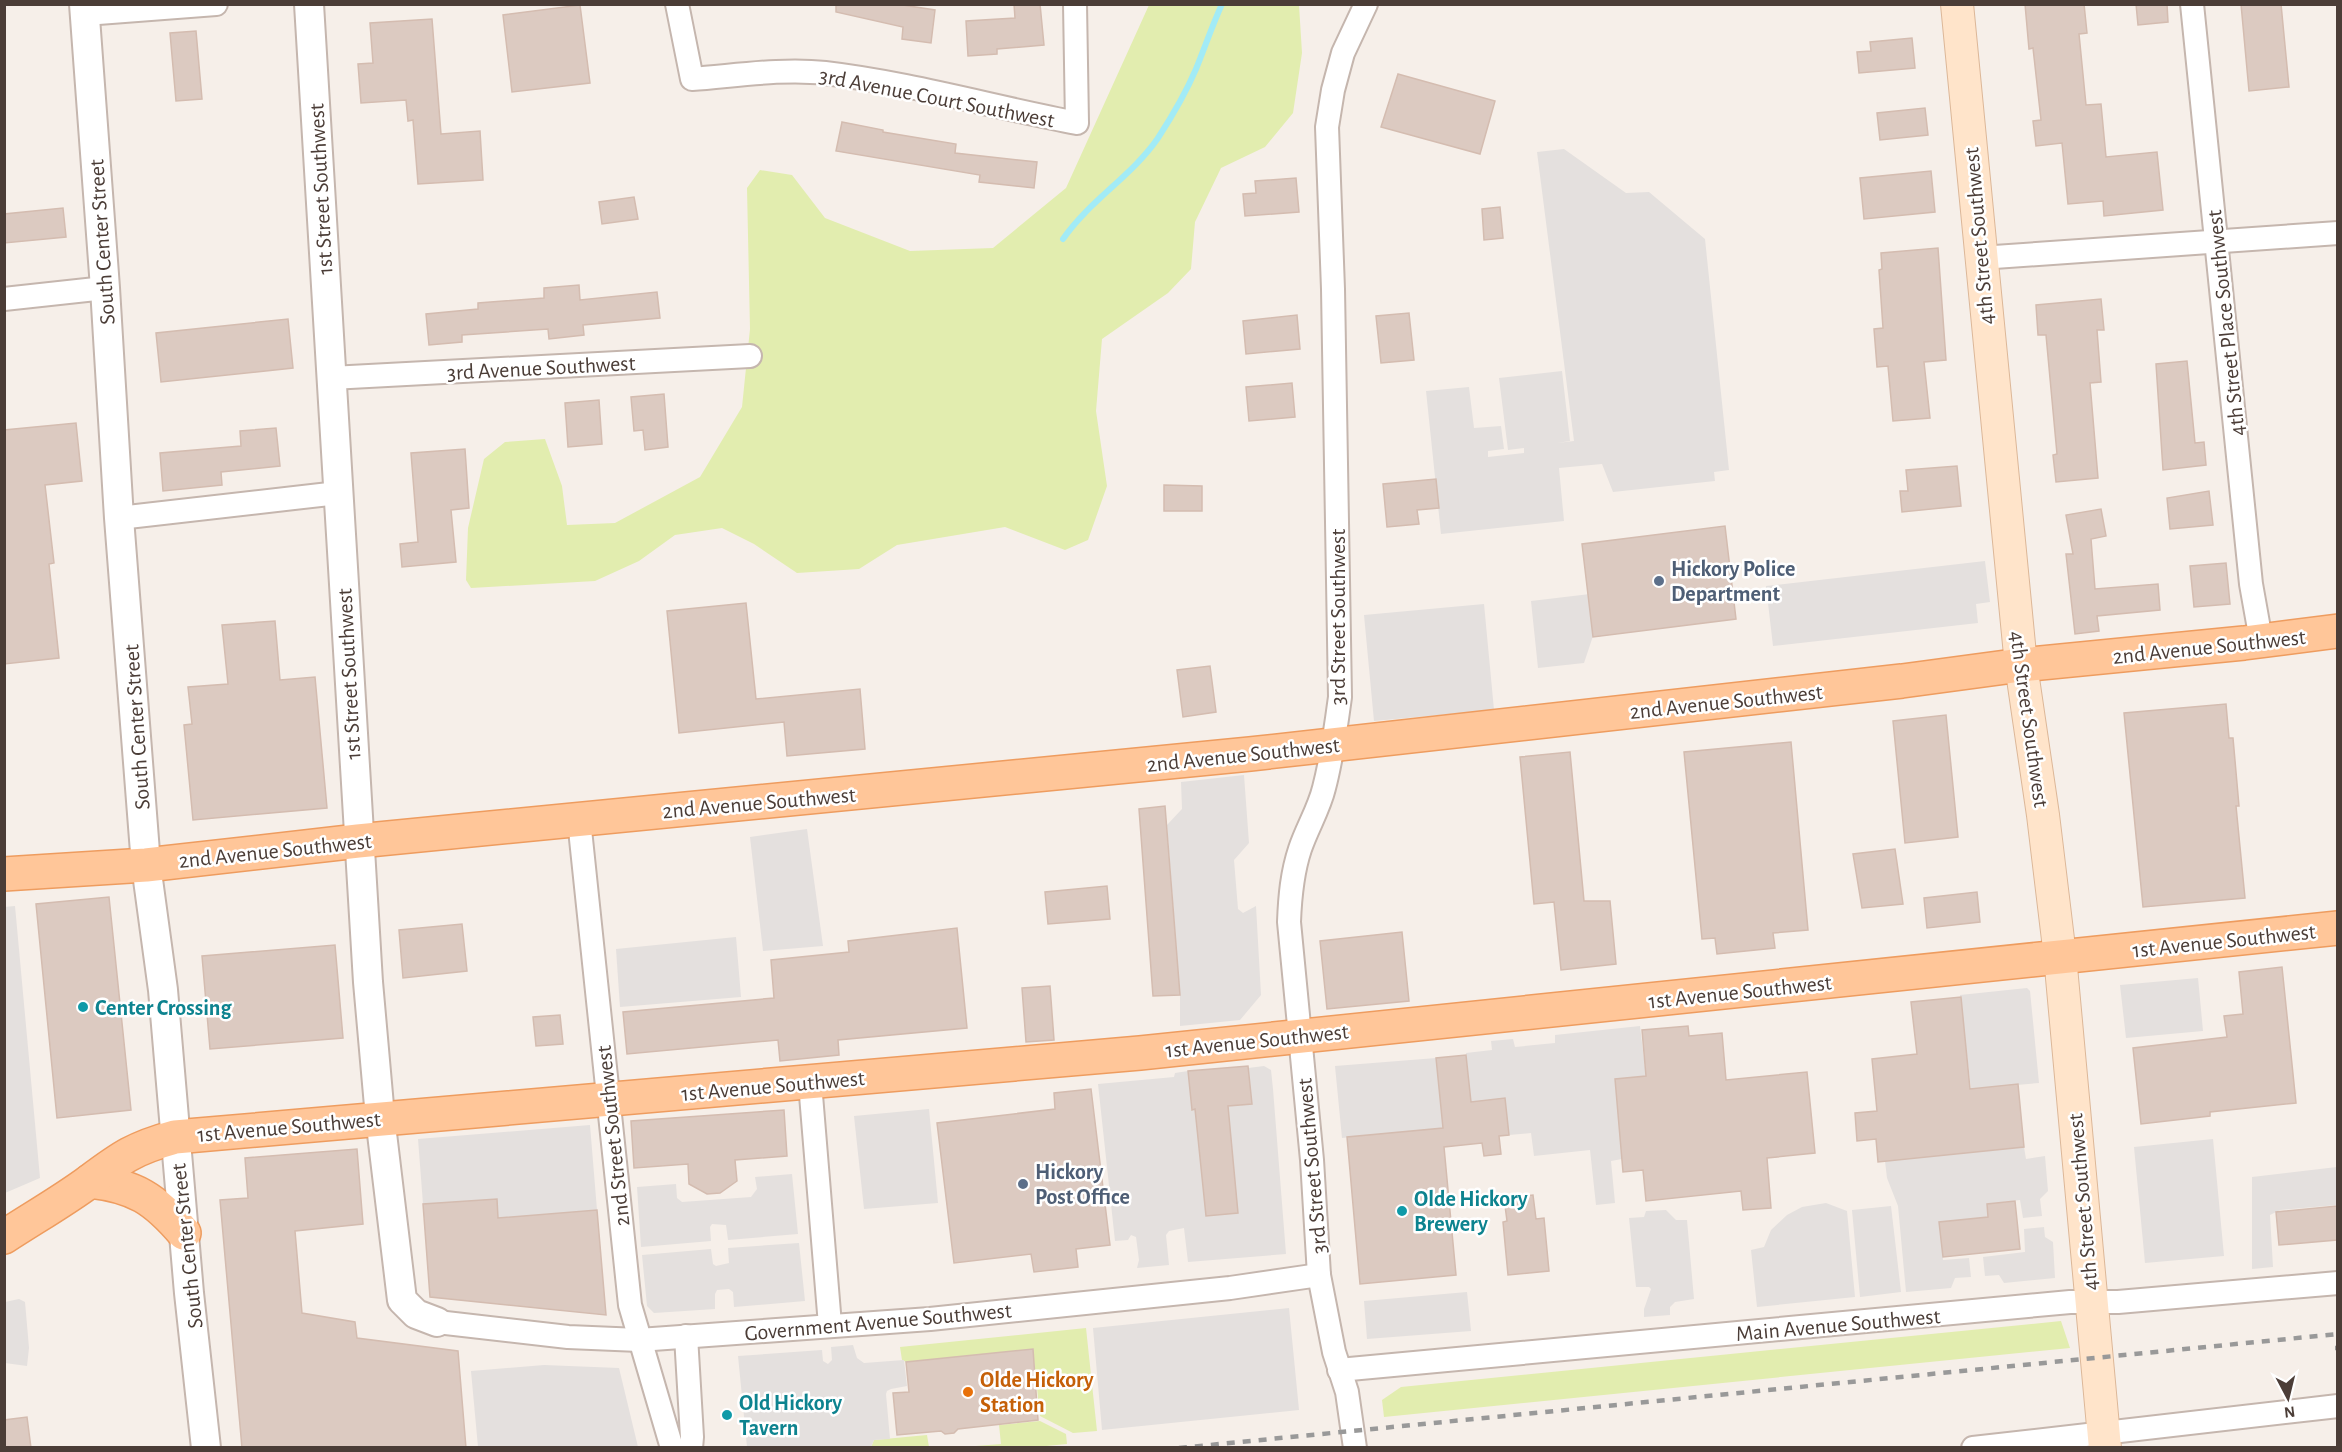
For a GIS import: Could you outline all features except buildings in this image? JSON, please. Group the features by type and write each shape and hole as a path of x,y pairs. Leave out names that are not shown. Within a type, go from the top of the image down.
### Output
{"main road":[{"name":"4th Street Southwest","path":"1957,4 2021,665 2043,815 2060,956 2104,1441"},
{"name":"2nd Avenue Southwest","path":"4,874 146,865 1334,744 2337,631"},
{"name":"1st Avenue Southwest","path":"4,1237 90,1181 122,1156 146,1145 175,1137 380,1117 810,1083 1140,1053 2337,928"},
{"path":"90,1181 117,1184 140,1194 164,1210 184,1233"}],"street":[{"path":"84,9 216,4"},
{"name":"1st Street Southwest","path":"309,4 358,842 380,1117 402,1300 416,1314 437,1322"},
{"name":"3rd Avenue Court Southwest","path":"677,4 692,79 796,72 824,73 1077,123 1075,4"},
{"name":"3rd Street Southwest","path":"1355,1448 1347,1392 1339,1370 1319,1275 1312,1160 1289,922 1290,889 1300,847 1324,790 1334,744 1340,697 1327,127 1333,90 1343,53 1366,4"},
{"name":"4th Street Place Southwest","path":"2192,4 2251,584 2261,640"},
{"name":"South Center Street","path":"84,9 105,288 119,518 146,865 163,990 184,1233 206,1448"},
{"path":"1980,258 2337,233"},
{"path":"4,299 105,288"},
{"name":"3rd Avenue Southwest","path":"331,378 750,357"},
{"path":"119,518 338,493"},
{"name":"2nd Street Southwest","path":"579,820 630,1305 672,1448"},
{"path":"810,1083 830,1325"},
{"name":"Government Avenue Southwest","path":"437,1322 568,1337 639,1340 930,1319 1230,1288 1319,1275"},
{"name":"Main Avenue Southwest","path":"1339,1370 2070,1302 2118,1302 2337,1283"},
{"path":"686,1336 691,1448"},
{"path":"1973,1448 2104,1441 2337,1406"}],"green space":[{"path":"1149,5 1299,5 1302,53 1293,113 1265,147 1221,168 1195,222 1191,269 1168,293 1102,339 1096,411 1107,486 1088,540 1065,550 1005,527 897,545 859,569 797,573 754,544 722,528 675,535 639,561 595,581 471,588 466,580 468,528 484,459 505,442 545,439 562,486 567,525 615,523 700,477 742,407 750,329 747,188 760,170 792,175 825,218 910,251 993,248 1066,188"},
{"path":"2061,1321 2070,1348 1384,1417 1382,1400 1401,1387"},
{"path":"1086,1328 1097,1431 1073,1433 1040,1416 1037,1388 1046,1387 1044,1373 1035,1373 1033,1349 906,1362 902,1360 900,1347"},
{"path":"1040,1421 1066,1434 1067,1444 1026,1448 963,1447 1001,1444 999,1425"},
{"path":"927,1435 929,1447 871,1447 874,1440"}],"shaded area":[{"path":"1564,149 1626,193 1649,192 1705,239 1729,470 1714,472 1715,481 1613,492 1602,464 1559,468 1564,521 1441,534 1426,391 1469,387 1474,428 1501,426 1504,449 1488,451 1488,457 1524,453 1524,448 1508,450 1499,378 1562,371 1570,441 1557,443 1574,441 1537,152"},
{"path":"1985,561 1990,602 1976,604 1978,623 1773,646 1766,586"},
{"path":"1590,594 1594,633 1584,663 1538,668 1531,601"},
{"path":"1484,604 1494,710 1374,721 1364,615"},
{"path":"1244,775 1249,843 1234,860 1238,909 1243,913 1256,906 1261,995 1240,1020 1180,1026 1180,995 1167,825 1182,809 1181,782"},
{"path":"807,829 823,946 763,951 750,837"},
{"path":"15,906 40,1178 5,1193 4,907"},
{"path":"736,937 741,997 620,1007 616,949"},
{"path":"2198,978 2203,1031 2126,1038 2120,985"},
{"path":"2027,988 2030,991 2039,1083 1971,1089 1960,995"},
{"path":"1640,1026 1646,1076 1615,1080 1622,1159 1611,1161 1615,1203 1596,1205 1590,1150 1534,1156 1531,1133 1509,1135 1505,1099 1471,1102 1466,1053 1492,1050 1491,1041 1513,1039 1515,1047 1555,1043 1555,1035"},
{"path":"1436,1058 1443,1128 1342,1138 1335,1066"},
{"path":"1264,1066 1271,1070 1286,1254 1188,1262 1184,1228 1169,1231 1166,1235 1169,1265 1137,1268 1139,1260 1136,1237 1131,1235 1128,1240 1115,1241 1098,1084 1174,1077 1175,1073 1188,1071 1192,1110 1251,1104 1248,1068","holes":["1229,1122 1238,1213 1206,1215 1197,1125"]},
{"path":"929,1109 938,1203 864,1209 854,1116"},
{"path":"590,1125 597,1210 498,1218 497,1199 423,1204 418,1139"},
{"path":"2213,1139 2224,1256 2145,1263 2134,1147"},
{"path":"2024,1147 2026,1159 2045,1156 2048,1191 2040,1199 2042,1216 2023,1218 2020,1200 1987,1204 1988,1217 1940,1222 1943,1260 1969,1258 1971,1277 1955,1278 1951,1288 1906,1292 1898,1206 1887,1178 1885,1161"},
{"path":"2337,1167 2337,1205 2280,1210 2270,1215 2273,1267 2252,1269 2252,1177"},
{"path":"792,1174 798,1234 728,1240 726,1225 712,1224 710,1227 711,1241 641,1247 637,1187 676,1184 677,1198 682,1202 751,1197 757,1189 755,1177"},
{"path":"1826,1203 1847,1211 1855,1297 1757,1307 1751,1250 1764,1247 1771,1230 1787,1215 1802,1207"},
{"path":"1891,1206 1901,1292 1860,1297 1852,1210"},
{"path":"1666,1210 1676,1220 1687,1220 1694,1299 1675,1302 1670,1307 1670,1315 1644,1317 1644,1309 1651,1289 1636,1287 1629,1218 1644,1217 1646,1211"},
{"path":"2044,1227 2045,1237 2053,1242 2055,1278 2004,1283 1999,1275 1985,1276 1983,1257 2025,1252 2024,1229"},
{"path":"799,1243 805,1301 734,1307 733,1292 729,1289 717,1290 715,1309 654,1313 647,1306 642,1255 711,1249 713,1264 716,1266 729,1263 728,1248"},
{"path":"1467,1292 1471,1331 1367,1339 1364,1301"},
{"path":"19,1299 25,1302 29,1348 27,1366 5,1363 5,1302"},
{"path":"1289,1308 1299,1410 1102,1430 1093,1328"},
{"path":"853,1345 857,1358 864,1363 904,1360 907,1386 891,1389 886,1394 890,1439 874,1440 871,1447 747,1447 738,1356 822,1350 823,1361 828,1364 832,1360 831,1347"},
{"path":"544,1365 619,1368 638,1447 478,1447 471,1371"}],"waterway":[{"path":"1063,239 1086,212 1148,152 1158,138 1192,77 1222,4"}],"railway":[{"path":"1179,1448 2338,1334"}],"place":[{"name":"Hickory Police Department","path":"1659,581"},
{"name":"Center Crossing","path":"83,1007"},
{"name":"Hickory Post Office","path":"1023,1184"},
{"name":"Olde Hickory Brewery","path":"1402,1211"},
{"name":"Olde Hickory Station","path":"968,1392"},
{"name":"Old Hickory Tavern","path":"727,1415"}]}
